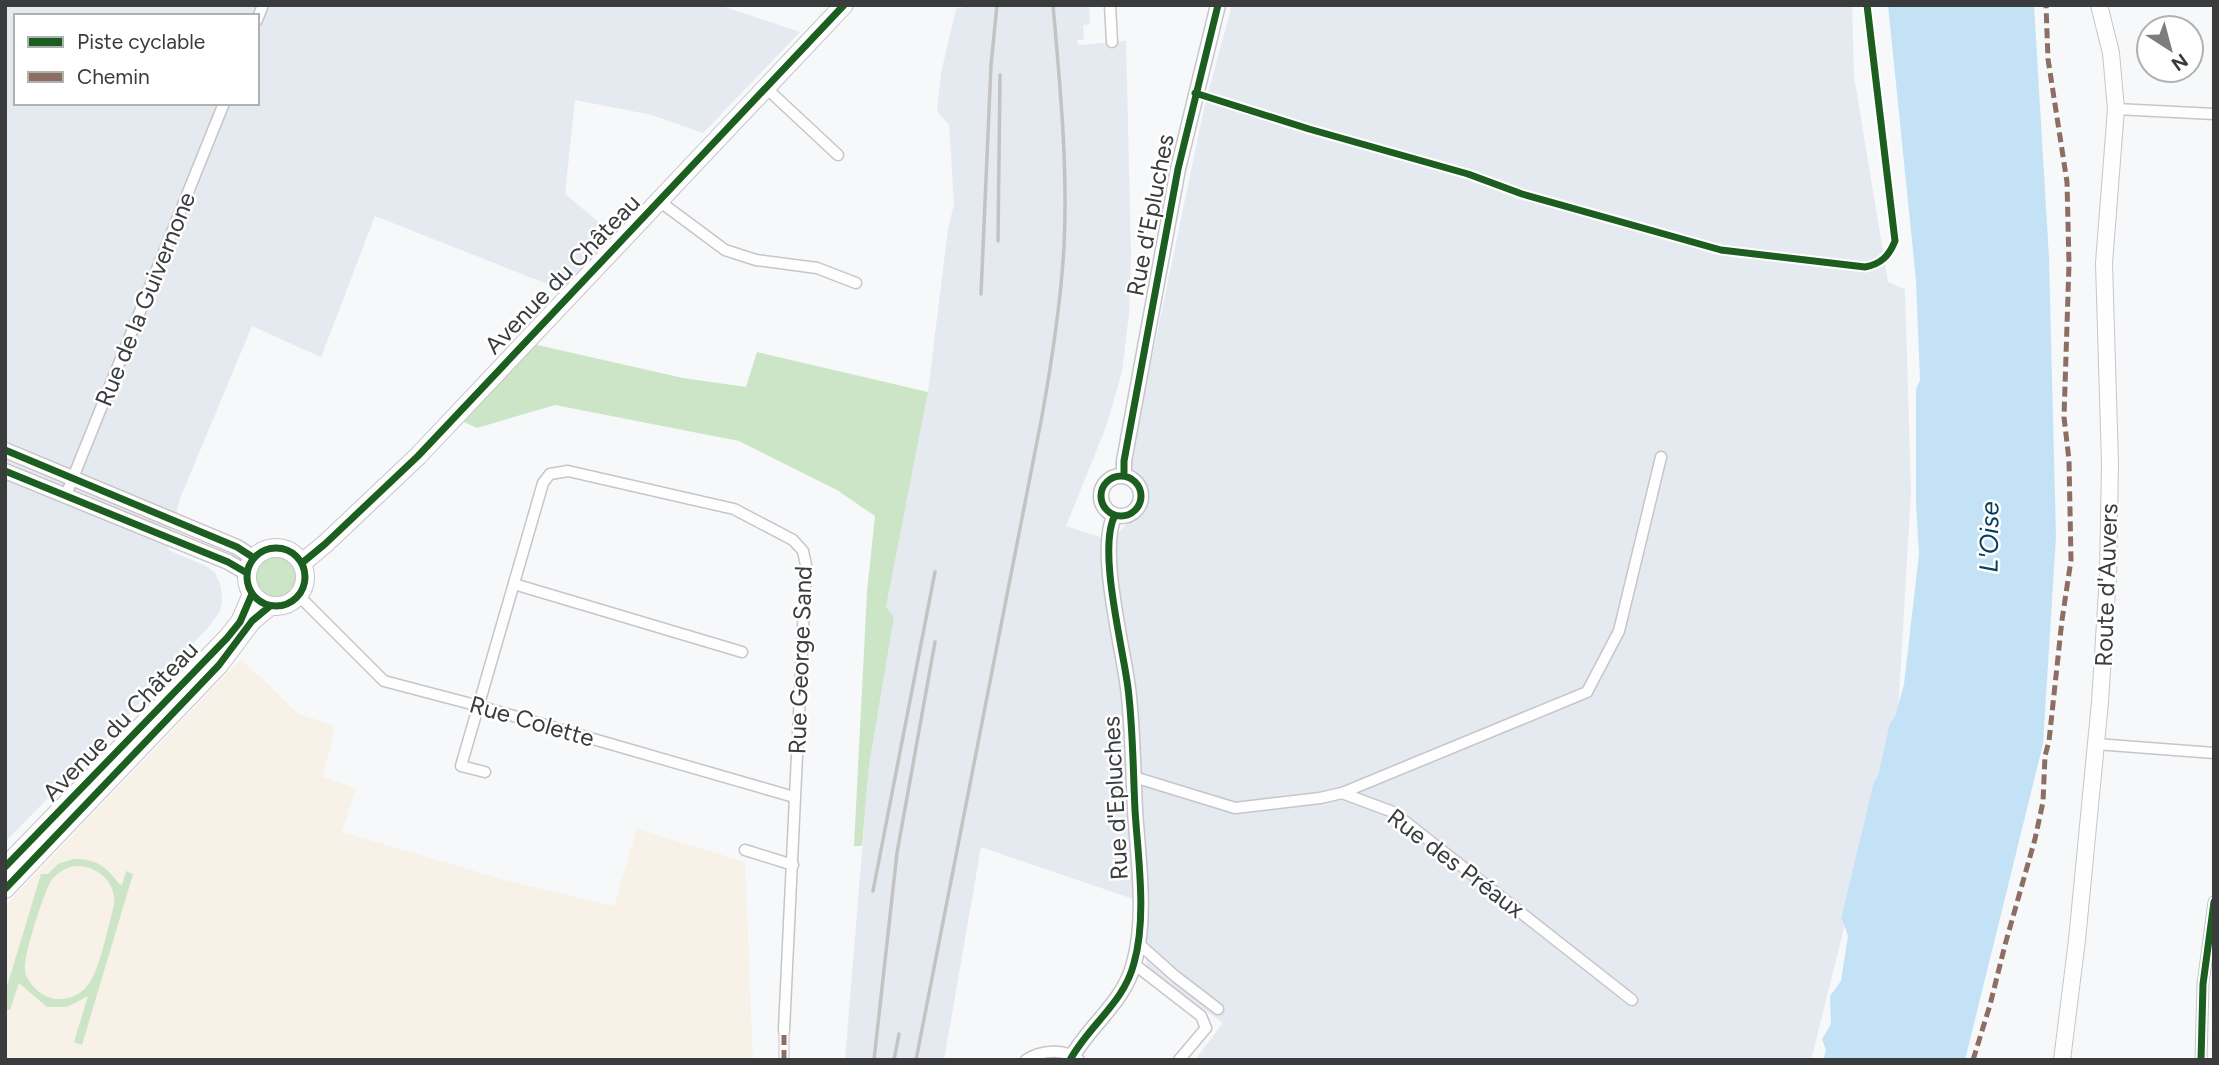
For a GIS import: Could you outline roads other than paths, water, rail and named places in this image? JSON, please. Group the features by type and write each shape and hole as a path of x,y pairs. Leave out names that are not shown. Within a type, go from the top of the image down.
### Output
{"main road":[{"name":"Avenue du Château","path":"302,562 325,544 418,456 844,5"},
{"name":"Route d'Auvers","path":"2062,1060 2096,744 2108,575 2110,464 2104,263 2116,109 2111,52 2099,5"},
{"path":"275,548 285,549 302,562 305,572 304,587 299,596 290,603 270,606 252,594 247,583 250,565 260,553 275,548"},
{"name":"Avenue du Château","path":"5,867 227,638 240,622 252,594"},
{"name":"Avenue du Château","path":"5,889 219,664 252,621 270,606"}],"street":[{"path":"1110,5 1112,42"},
{"name":"Rue d'Epluches","path":"1124,475 1124,461 1178,169 1219,5"},
{"path":"765,87 838,155"},
{"name":"Rue de la Guivernone","path":"66,495 223,105"},
{"path":"2116,109 2214,114"},
{"path":"659,201 725,250 756,260 817,268 856,283"},
{"path":"5,450 237,547 250,565"},
{"path":"1134,777 1236,808 1320,798 1342,793 1587,692 1619,631 1661,457"},
{"path":"5,471 228,562 250,565"},
{"name":"Rue George Sand","path":"485,772 461,766 543,483 550,474 568,471 734,509 793,540 803,551 807,565 794,797 784,1060"},
{"path":"1124,475 1131,477 1140,487 1139,507 1128,515 1115,515 1109,512 1102,502 1102,488 1111,478 1124,475"},
{"name":"Rue d'Epluches","path":"1074,1058 1125,989 1138,943 1139,858 1129,690 1109,550 1110,526 1115,515"},
{"path":"514,583 743,652"},
{"name":"Rue Colette","path":"299,596 384,681 794,797"},
{"path":"2096,744 2214,752"},
{"name":"Rue des Préaux","path":"1342,793 1393,812 1407,821 1632,1000"},
{"path":"744,850 793,865"},
{"path":"2201,1060 2203,984 2214,902"},
{"path":"1138,943 1218,1009"},
{"path":"1134,964 1201,1016 1206,1028 1179,1060"},
{"path":"1026,1060 1055,1051 1074,1058"}],"water":[{"name":"L'Oise","path":"1888,5 2034,5 2049,258 2056,537 2043,744 1965,1060 1823,1060 1826,1050 1822,1039 1831,1024 1830,996 1841,981 1848,936 1841,919 1874,782 1904,684 1919,554 1916,389 1920,380 1916,280"}],"railway":[{"path":"981,294 991,65 997,5"},
{"path":"916,1060 1042,416 1056,331 1064,246 1065,186 1053,5"},
{"path":"998,241 1000,75"},
{"path":"873,891 935,572"},
{"path":"874,1060 897,853 935,642"},
{"path":"894,1060 899,1034"}]}
